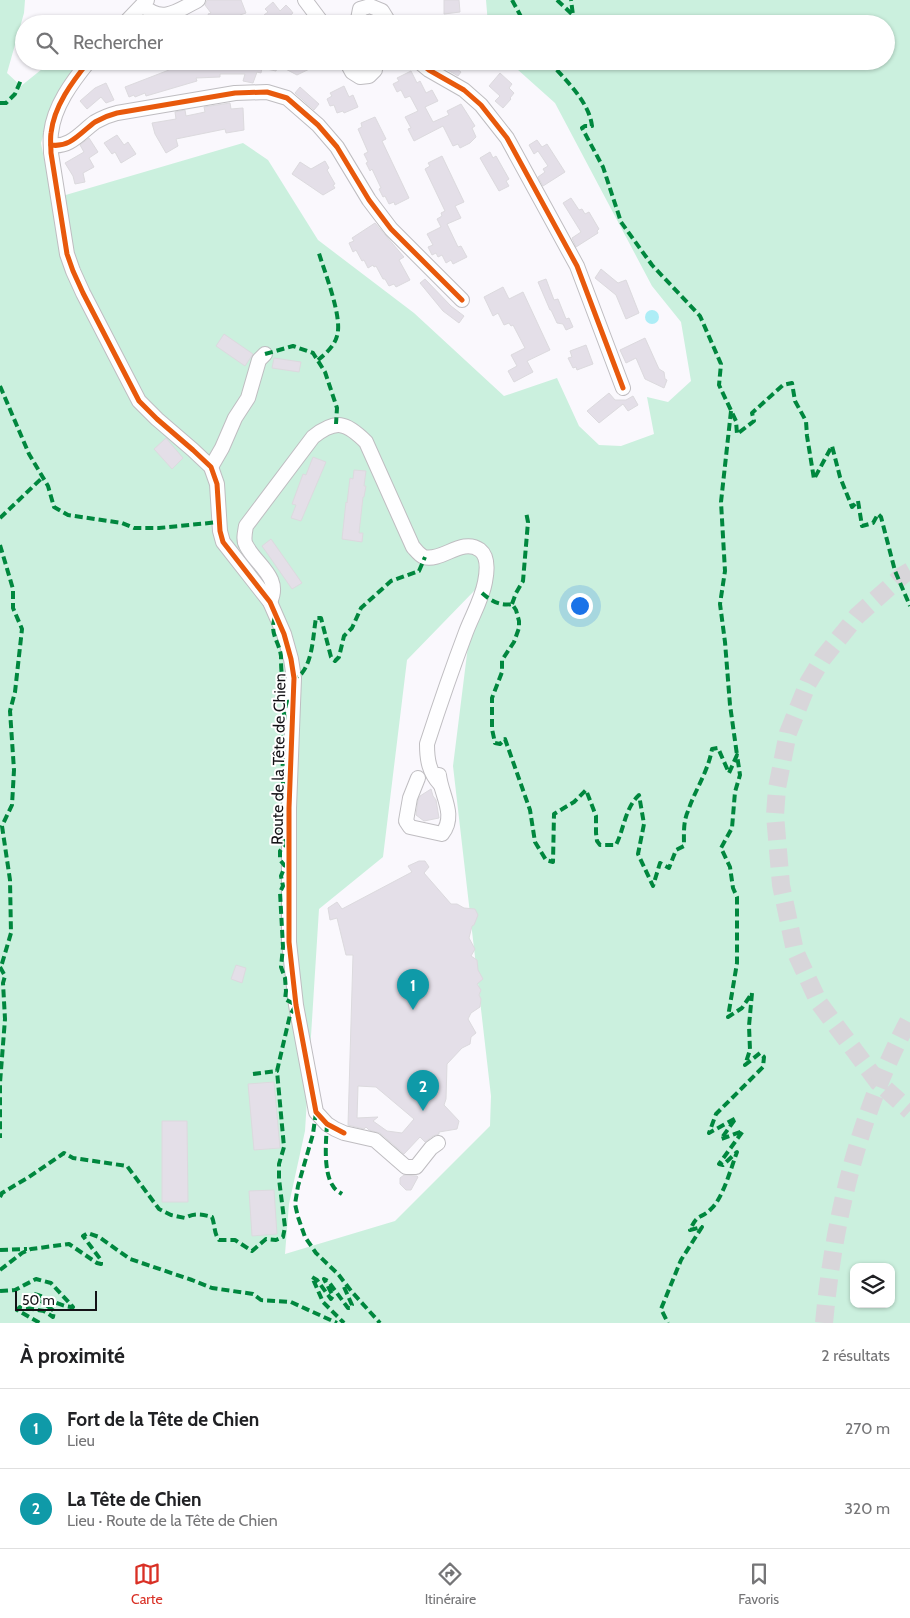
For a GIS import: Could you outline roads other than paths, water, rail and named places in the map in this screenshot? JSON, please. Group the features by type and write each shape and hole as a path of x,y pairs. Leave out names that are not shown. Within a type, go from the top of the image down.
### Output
{"street":[{"path":"169,15 198,0"},
{"path":"305,0 316,15"},
{"path":"133,15 145,2 150,13 161,15"},
{"path":"359,15 360,10 370,6 382,11 384,15"},
{"path":"82,70 59,105 52,127 51,153 67,254 83,293 139,401 211,467 248,398 259,360 265,354"},
{"path":"351,70 360,77 369,76 375,70"},
{"path":"429,70 464,90 481,105 507,138 577,266 623,388"},
{"path":"51,146 61,147 72,142 95,122 116,112 236,93 267,92 287,98 318,125 336,147 369,200 391,229 462,300"},
{"path":"270,602 275,593 272,580 245,544 244,534 246,526 313,437 325,427 336,424 355,431 366,442 413,546 419,553 425,557 470,547 479,549 485,556 487,565 486,582 463,640 427,744 427,760 433,777 440,784 448,807 448,826 442,834 410,827 406,821 410,798 418,778"},
{"name":"Route de la Tête de Chien","path":"211,467 217,484 220,531 223,542 270,602 284,634 291,658 294,678 289,808 289,942 296,1006 316,1112 327,1124 344,1133 375,1140 406,1167 416,1167 431,1148 438,1143"}],"water":[{"path":"649,310 655,310 659,317 655,324 649,324 645,320 645,314"}],"tunnel":[{"path":"910,571 857,616 823,658 808,683 788,733 777,788 775,815 781,885 795,951 819,1003 878,1082 910,1111"},
{"path":"824,1323 834,1244 852,1166 876,1091 910,1018"}],"place":[{"name":"Fort de la Tête de Chien","path":"413,1010"},
{"name":"La Tête de Chien","path":"423,1111"}]}
